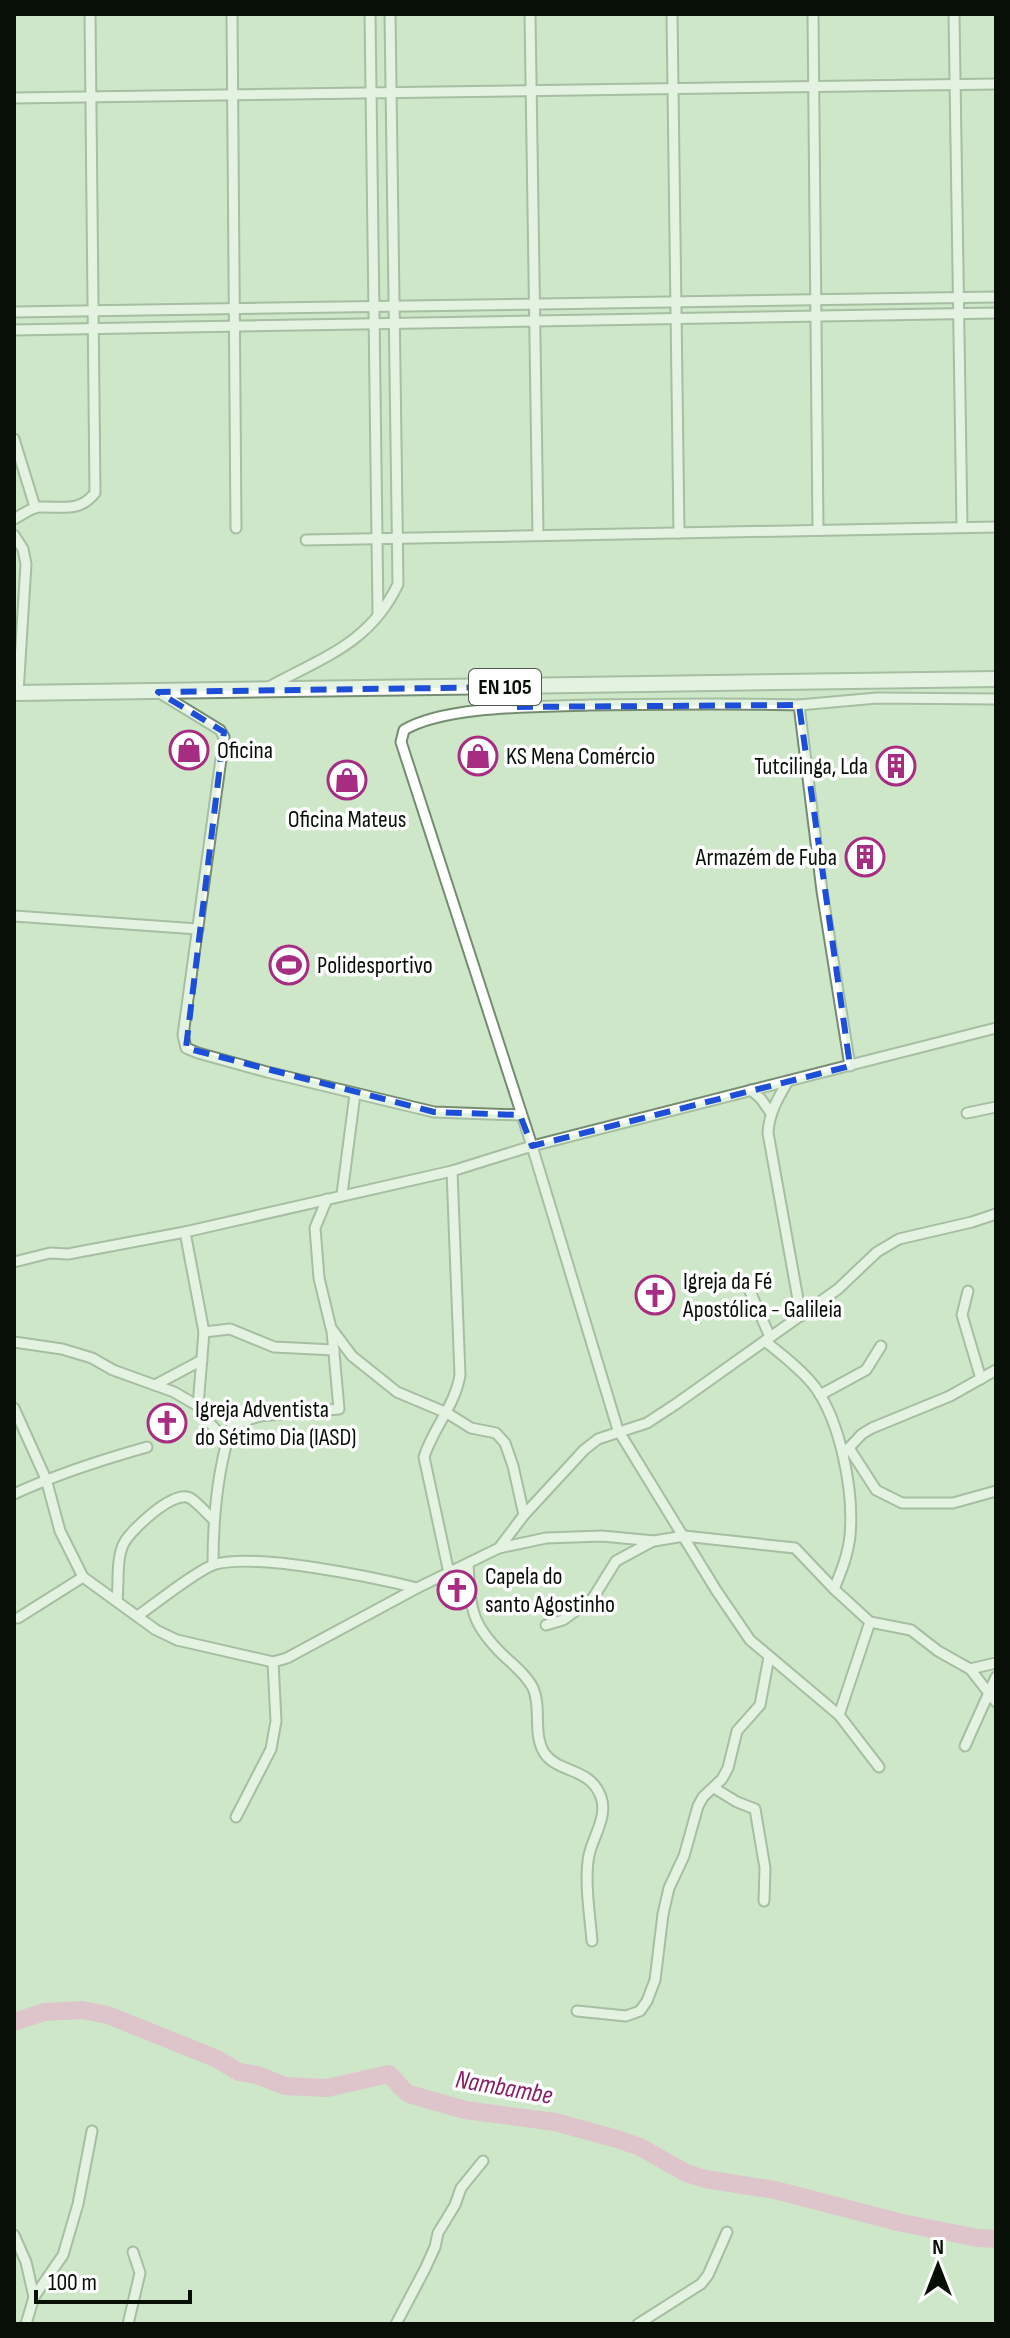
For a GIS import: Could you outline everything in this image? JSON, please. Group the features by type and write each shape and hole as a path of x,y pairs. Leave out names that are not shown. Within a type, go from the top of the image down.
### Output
{"main road":[{"name":"EN 105","path":"16,693 996,679"}],"street":[{"path":"14,519 35,507 65,509 87,503 95,493 90,14"},
{"path":"232,14 236,528"},
{"path":"370,14 378,614"},
{"path":"260,691 338,652 359,637 398,584 390,14"},
{"path":"530,14 538,535"},
{"path":"672,14 679,533"},
{"path":"813,14 818,530"},
{"path":"954,14 962,527"},
{"path":"14,98 996,84"},
{"path":"14,312 996,297"},
{"path":"14,330 996,313"},
{"path":"14,439 35,507"},
{"path":"306,540 996,527"},
{"path":"14,535 23,549 26,564 16,693"},
{"path":"510,687 511,707"},
{"path":"158,692 220,730 224,737 183,1035 186,1048 267,1072 434,1112 520,1115"},
{"path":"879,1767 839,1715 769,1657 741,1627 618,1430 532,1146 401,742 404,730 420,721 511,707 719,702 799,705 877,698 996,699"},
{"path":"799,705 822,891 850,1066"},
{"path":"14,916 198,929"},
{"path":"14,1262 50,1253 68,1254 185,1232 452,1171 532,1146 996,1028"},
{"path":"788,1081 771,1113 768,1133 801,1316"},
{"path":"751,1090 771,1113"},
{"path":"342,1194 355,1094"},
{"path":"967,1113 996,1107"},
{"path":"449,1573 424,1457 457,1393 460,1375 452,1171"},
{"path":"213,1564 213,1519 232,1425 260,1416 339,1409 334,1350 319,1278 315,1228 327,1199"},
{"path":"499,1548 524,1515 598,1439 647,1423 838,1289 877,1252 899,1239 996,1214"},
{"path":"185,1232 204,1332 198,1406 202,1415 227,1441"},
{"path":"749,1289 768,1339 801,1371 820,1395 846,1451 876,1490 902,1503 953,1503 996,1491"},
{"path":"968,1291 962,1315 981,1379"},
{"path":"331,1328 352,1356 397,1392 447,1413 471,1428 496,1433 505,1443 517,1479 524,1515"},
{"path":"204,1332 230,1329 274,1347 334,1350"},
{"path":"14,1342 62,1349 92,1358 113,1370 174,1392 198,1406"},
{"path":"820,1395 866,1370 881,1346"},
{"path":"155,1385 202,1360"},
{"path":"846,1451 872,1428 950,1396 996,1370"},
{"path":"14,1408 46,1479 60,1531 83,1577 156,1630 177,1640 273,1662 287,1658 499,1548 546,1538 602,1536 654,1541 684,1536 795,1548 870,1622 911,1630 938,1651 970,1669 996,1702"},
{"path":"14,1494 46,1479 147,1447"},
{"path":"834,1589 850,1535 846,1451"},
{"path":"117,1600 124,1543 153,1512 180,1497 190,1498 213,1519"},
{"path":"546,1625 563,1620 593,1598 611,1566 654,1541"},
{"path":"139,1615 213,1564 286,1564 417,1588"},
{"path":"468,1564 475,1621 533,1689 541,1744 546,1755 595,1784 603,1800 600,1830 589,1856 592,1941"},
{"path":"18,1618 83,1577"},
{"path":"839,1715 870,1622"},
{"path":"577,2011 626,2016 640,2011 647,2001 655,1980 669,1888 684,1856 698,1806 728,1768 737,1731 760,1705 769,1657"},
{"path":"236,1817 271,1749 276,1721 273,1662"},
{"path":"970,1669 996,1663"},
{"path":"965,1746 996,1677"},
{"path":"714,1788 755,1809 765,1868 764,1901"},
{"path":"26,2324 34,2297 63,2255 78,2204 92,2131"},
{"path":"396,2324 425,2269 438,2233 461,2188 483,2161"},
{"path":"638,2324 701,2284 727,2232"},
{"path":"14,2235 26,2262 34,2297"},
{"path":"128,2324 140,2273 133,2252"}],"highlighted area":[{"path":"510,687 511,707 799,705 850,1066 532,1146 520,1115 434,1112 186,1048 224,732 158,692"}],"shaded area":[{"name":"Polidesportivo","path":"277,946 303,948 300,983 275,982"}],"waterway":[{"name":"Nambambe","path":"14,2022 44,2012 82,2010 108,2015 217,2059 239,2072 285,2086 327,2088 388,2074 409,2094 465,2110 555,2122 617,2139 640,2147 686,2173 705,2179 775,2190 902,2223 996,2239"}],"place":[{"name":"Oficina","path":"189,750"},
{"name":"KS Mena Comércio","path":"478,756"},
{"name":"Tutcilinga, Lda","path":"896,766"},
{"name":"Oficina Mateus","path":"347,780"},
{"name":"Armazém de Fuba","path":"865,857"},
{"name":"Polidesportivo","path":"289,965"},
{"name":"Igreja da Fé Apostólica - Galileia","path":"655,1295"},
{"name":"Igreja Adventista do Sétimo Dia (IASD)","path":"167,1423"},
{"name":"Capela do santo Agostinho","path":"457,1590"}]}
